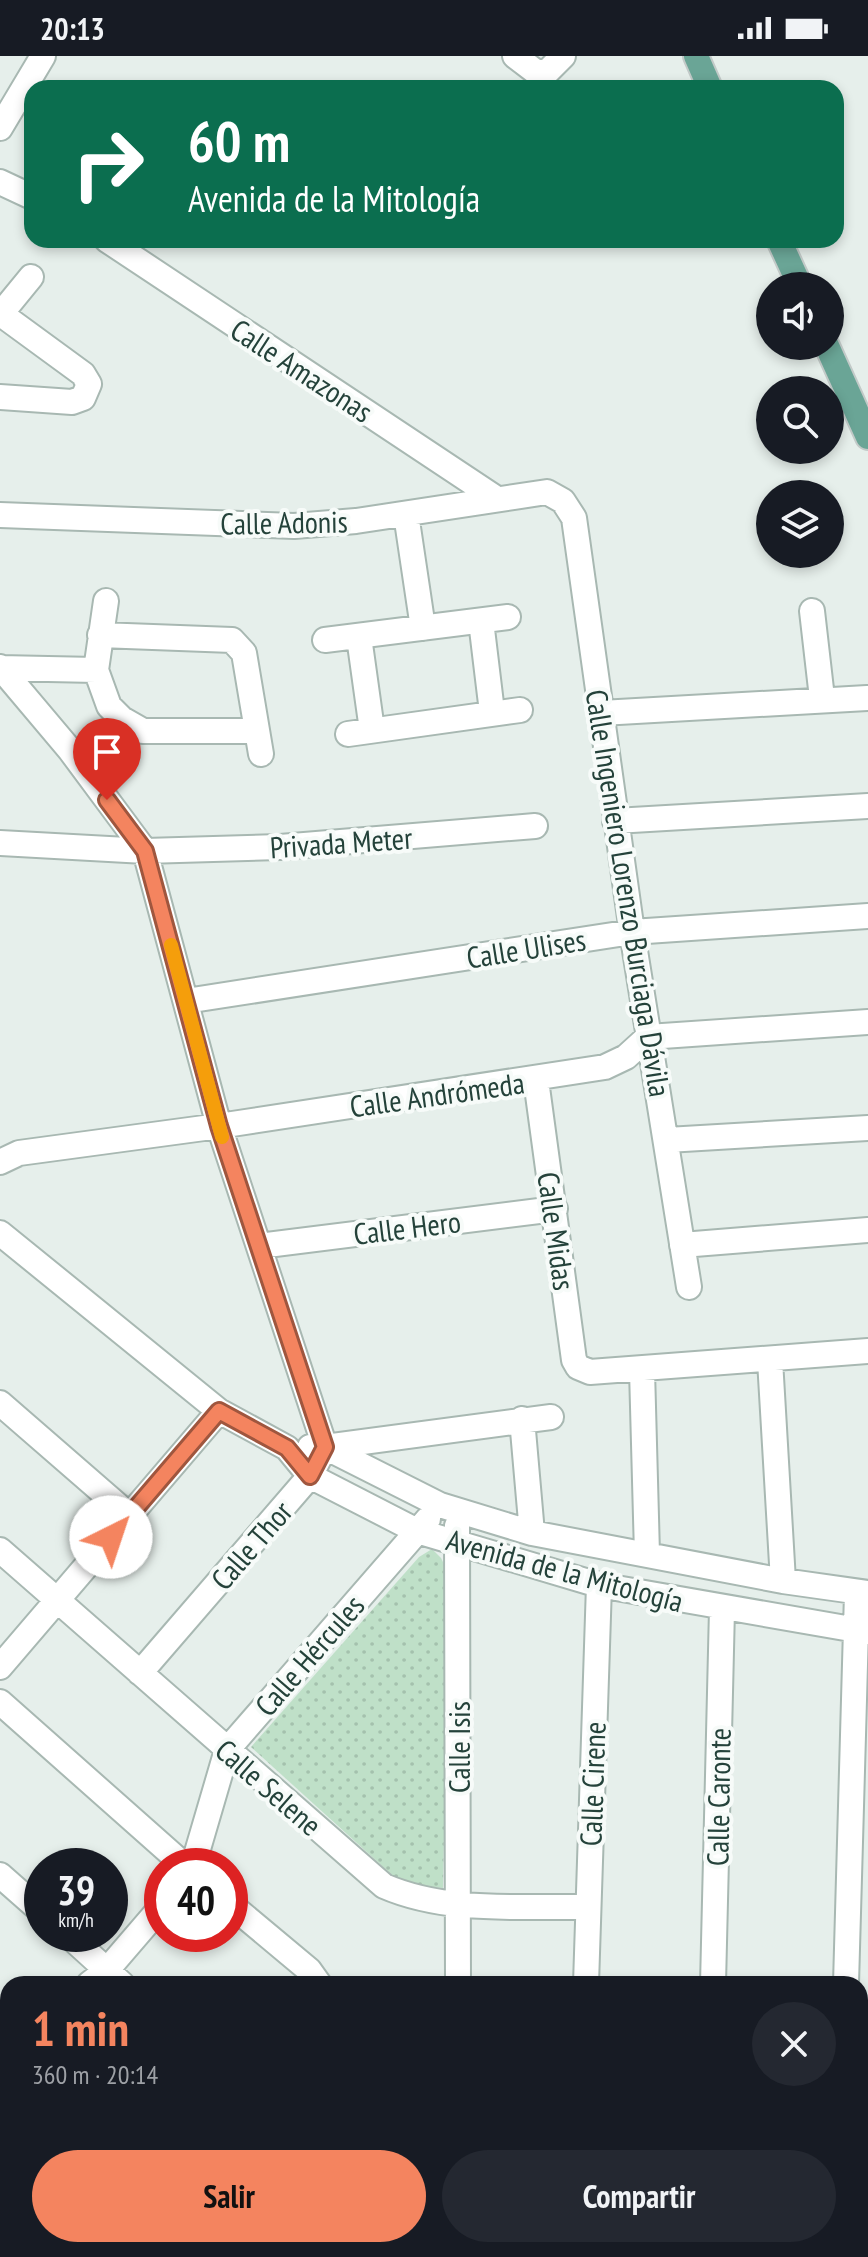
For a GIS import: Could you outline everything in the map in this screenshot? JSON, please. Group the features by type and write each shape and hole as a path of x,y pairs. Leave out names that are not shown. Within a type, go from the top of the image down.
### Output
{"main road":[{"path":"696,56 706,80"},
{"path":"783,248 794,272"},
{"path":"833,360 868,437"}],"street":[{"path":"29,80 43,56"},
{"path":"515,56 536,72 547,72 563,56"},
{"path":"0,128 24,88"},
{"path":"0,182 24,193"},
{"name":"Calle Amazonas","path":"119,248 497,499"},
{"path":"0,397 72,402 83,398 89,384 83,374 0,314 31,277"},
{"name":"Calle Adonis","path":"0,515 294,526 406,514 547,492 563,501"},
{"name":"Calle Ingeniero Lorenzo Burciaga Dávila","path":"563,501 574,518 615,821 689,1287"},
{"path":"406,514 423,628"},
{"path":"100,635 232,640 238,643 244,653 259,743 143,731 132,727 109,706 96,670 100,635 106,601"},
{"path":"812,611 822,698"},
{"path":"325,640 508,617"},
{"path":"481,621 492,712"},
{"path":"359,637 360,732 520,710"},
{"path":"0,667 96,670"},
{"path":"0,667 70,750 145,851 219,1126 325,1447 551,1417"},
{"path":"601,713 822,698 868,700 868,689"},
{"path":"615,821 868,806"},
{"name":"Privada Meter","path":"0,843 145,851 352,842 535,826"},
{"name":"Calle Ulises","path":"186,1001 632,932 868,916"},
{"path":"648,1037 868,1022"},
{"name":"Calle Andrómeda","path":"0,1162 19,1153 536,1080 605,1067 626,1057 648,1037"},
{"name":"Calle Midas","path":"536,1080 574,1360 578,1367 590,1372 642,1370"},
{"path":"667,1140 868,1128"},
{"name":"Calle Hero","path":"259,1246 555,1209"},
{"path":"682,1245 868,1230"},
{"name":"Avenida de la Mitología","path":"0,1234 219,1411 287,1448 310,1476 417,1531 599,1585 862,1632"},
{"path":"647,1554 642,1370 868,1351"},
{"path":"770,1360 783,1581"},
{"path":"0,1403 130,1516"},
{"path":"0,1667 219,1411"},
{"path":"522,1419 532,1533"},
{"name":"Avenida de la Mitología","path":"287,1448 325,1447 449,1508 532,1533 862,1593"},
{"name":"Calle Thor","path":"140,1673 310,1476 325,1447"},
{"name":"Calle Hércules","path":"198,1848 227,1750 417,1531 449,1508"},
{"name":"Calle Isis","path":"449,1508 457,1542 458,1976"},
{"name":"Calle Selene","path":"0,1550 384,1886 408,1897 457,1904 587,1907"},
{"name":"Calle Cirene","path":"586,1976 599,1585"},
{"path":"846,1976 862,1593"},
{"name":"Calle Caronte","path":"713,1976 722,1609"},
{"path":"0,1702 165,1848"},
{"path":"0,1875 24,1896"},
{"path":"248,1920 311,1976"},
{"path":"108,1976 144,1929"},
{"path":"83,1952 103,1976"}],"green space":[{"path":"432,1549 449,1574 443,1888 402,1884 251,1747 419,1557"}],"slow traffic":[{"path":"171,945 222,1137"}],"route":[{"path":"107,800 145,851 219,1126 325,1447 310,1476 287,1448 219,1411 111,1537"}]}
